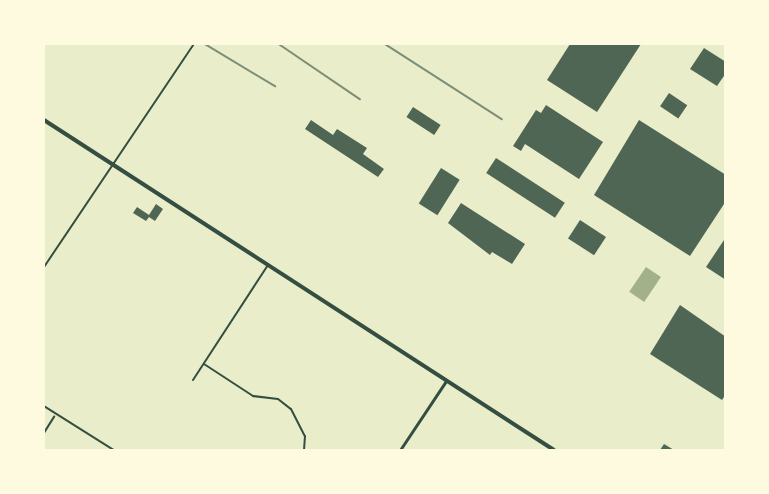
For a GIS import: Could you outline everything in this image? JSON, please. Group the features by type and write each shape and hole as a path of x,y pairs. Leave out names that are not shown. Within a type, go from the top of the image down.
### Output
{"main road":[{"path":"44,120 554,450"}],"street":[{"path":"44,267 194,44"},
{"path":"194,380 268,266"},
{"path":"204,364 253,396 278,399 291,408 305,436 304,450"},
{"path":"400,450 446,381"}],"lane":[{"path":"44,406 55,416 114,450"},
{"path":"44,433 55,416"}],"shaded area":[{"path":"646,267 661,277 644,302 629,292"}],"building":[{"path":"570,44 641,44 597,112 547,80"},
{"path":"704,48 726,62 726,73 717,86 690,69"},
{"path":"669,93 687,105 678,119 660,106"},
{"path":"546,105 603,142 579,179 525,144 521,151 513,146 536,110 541,113"},
{"path":"413,107 441,125 434,135 406,117"},
{"path":"311,120 333,135 337,129 367,148 363,154 384,169 378,177 305,129"},
{"path":"639,120 726,175 726,201 690,256 594,195"},
{"path":"496,158 565,203 555,218 486,173"},
{"path":"441,168 460,180 437,215 419,204"},
{"path":"461,203 525,244 512,264 492,252 490,255 448,223"},
{"path":"156,204 163,209 155,221 149,217 146,221 133,213 137,207 149,215"},
{"path":"580,220 606,237 594,255 568,238"},
{"path":"726,237 726,280 706,267"},
{"path":"680,305 726,337 726,394 722,400 650,354"},
{"path":"664,444 674,450 660,450"}],"railway":[{"path":"205,44 275,86"},
{"path":"279,44 360,99"},
{"path":"385,44 502,119"}]}
